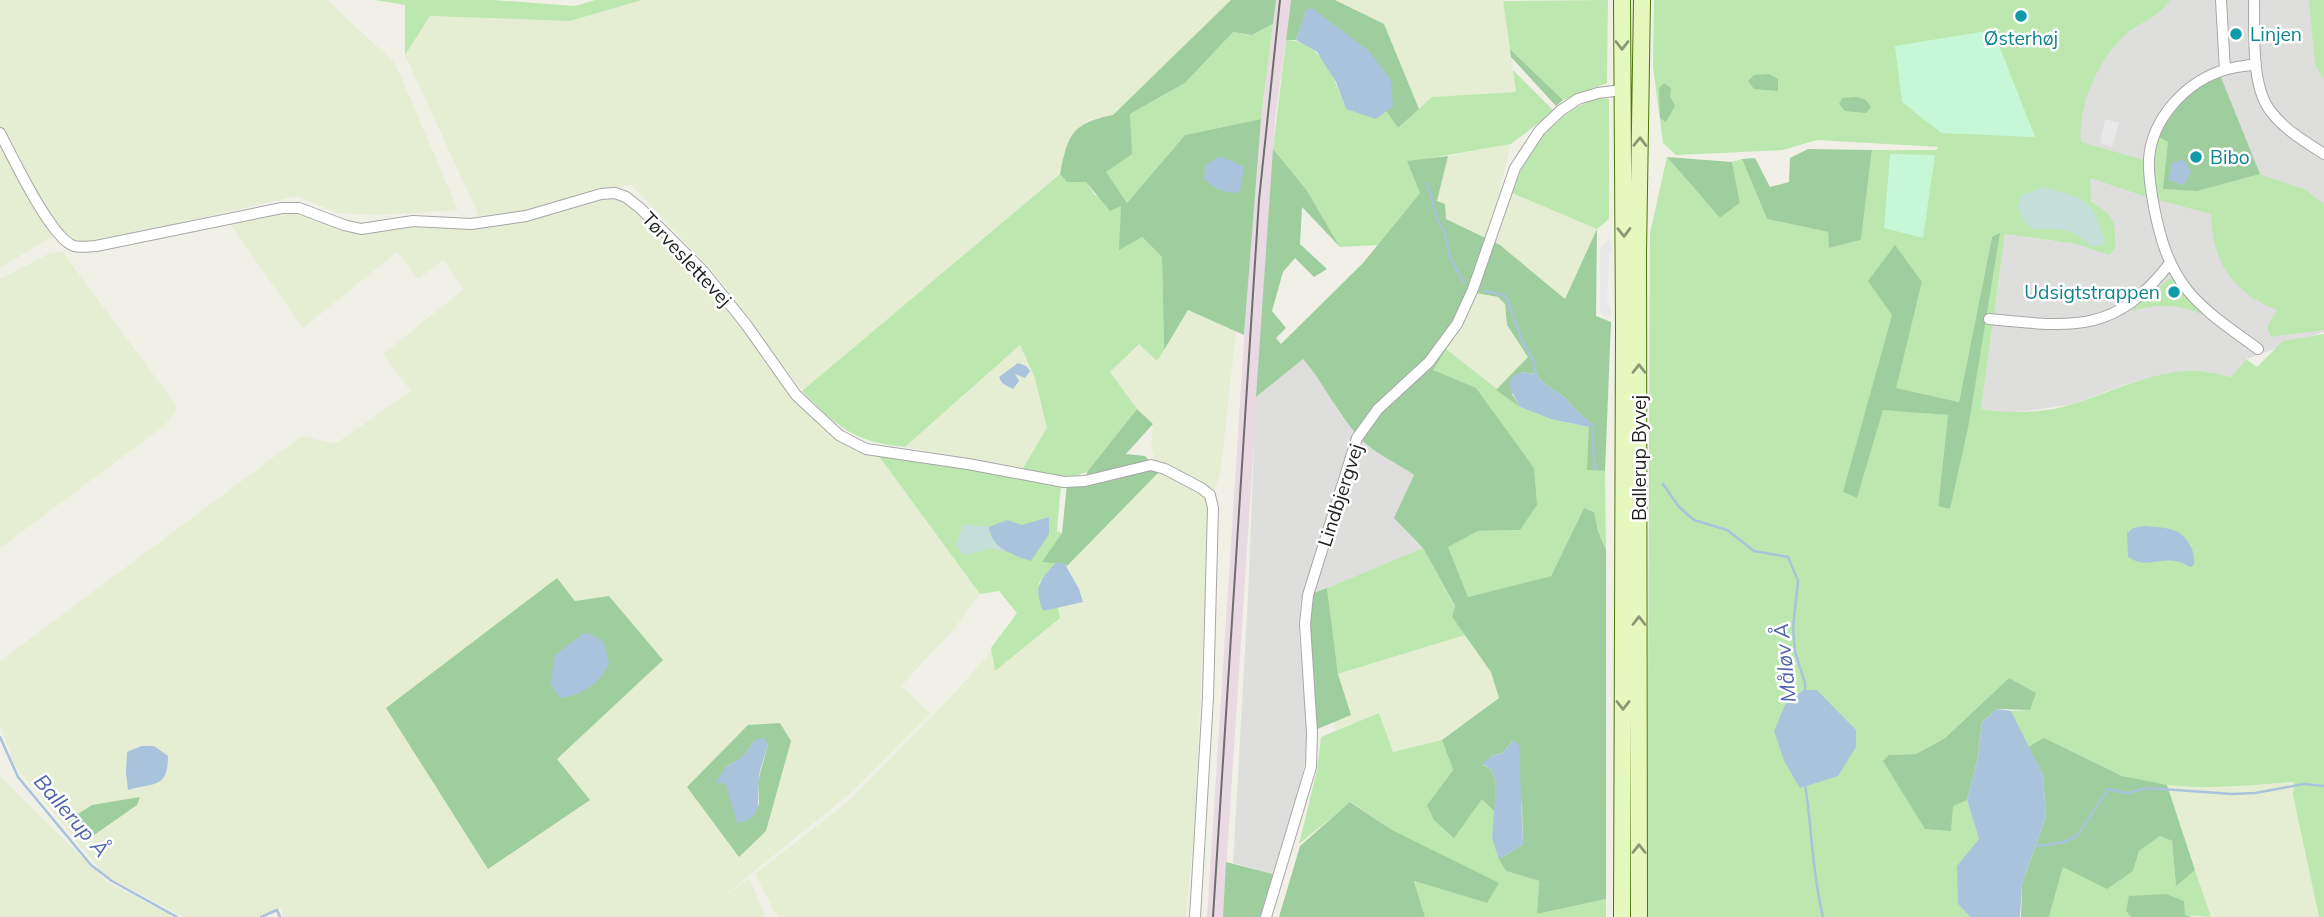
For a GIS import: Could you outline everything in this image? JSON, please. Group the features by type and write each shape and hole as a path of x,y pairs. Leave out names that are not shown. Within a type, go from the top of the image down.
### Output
{"main road":[{"name":"Ballerup Byvej","path":"1622,0 1622,917"},
{"name":"Ballerup Byvej","path":"1639,917 1639,253 1642,0"}],"street":[{"path":"2221,0 2225,70"},
{"path":"2254,0 2256,64 2264,102 2285,127 2324,154"},
{"path":"2256,64 2225,70 2203,79 2182,94 2166,114 2155,135 2149,158 2150,181 2160,237 2170,263 2188,291 2214,316 2258,349"},
{"name":"Lindbjergvej","path":"1266,917 1311,767 1312,733 1305,624 1308,595 1357,438 1378,409 1429,362 1457,324 1474,289 1515,168 1540,130 1578,99 1622,90"},
{"name":"Tørveslettevej","path":"0,133 48,220 64,240 75,246 96,246 282,208 299,208 361,229 413,221 471,223 526,216 601,194 615,193 626,197 640,208 703,271 745,323 796,395 839,435 866,449 1064,482 1085,481 1151,465 1165,469 1201,488 1210,495 1213,508 1208,697 1195,917"},
{"path":"1989,319 2052,325 2081,324 2103,317 2140,298 2170,263"}],"shaded area":[{"path":"1276,0 1291,0 1275,120 1223,917 1207,917 1248,279 1261,119"},
{"path":"2079,0 2324,0 2324,332 2246,359 2231,377 2207,372 2167,373 2126,384 2070,405 2010,413 1981,409 2005,234 2077,244"},
{"path":"2105,119 2119,123 2112,147 2100,143"},
{"path":"2043,187 2069,194 2086,203 2096,217 2105,243 2092,247 2072,232 2059,229 2034,230 2024,221 2018,208 2021,196"},
{"path":"1609,239 1612,250 1609,254 1607,300 1611,313 1606,318 1600,313 1600,247"},
{"path":"1303,359 1319,378 1342,417 1362,440 1414,475 1395,518 1423,548 1301,599 1299,636 1307,715 1306,757 1298,794 1273,874 1233,863 1256,397"},
{"path":"963,524 989,527 990,536 1006,553 991,548 964,555 956,545"}],"green space":[{"path":"0,0 327,0 395,63 458,210 378,215 337,213 296,196 78,246 56,234 0,268"},
{"path":"375,0 493,0 575,6 595,0 642,0 570,21 430,16 405,55 405,5"},
{"path":"642,0 1231,0 1113,115 1088,120 1064,154 1060,174 802,391 717,276 631,185 601,189 635,200 701,262 799,398 834,429 874,448 980,594 954,629 901,686 931,714 848,795 719,900 749,878 766,917 284,917 281,908 257,917 183,917 100,870 14,764 0,725 0,661 302,436 335,444 411,391 383,354 464,289 443,260 418,279 397,252 303,328 230,224 287,206 344,230 407,221 490,226 556,202 510,214 479,216 405,55 430,16 570,21","holes":["557,578 575,601 557,759 589,800 387,709","780,723 766,831 739,856 687,787"]},
{"path":"1231,0 1276,0 1273,24 1252,35 1233,32 1185,83 1130,114 1132,154 1106,172 1127,203 1185,135 1261,119 1244,335 1188,310 1164,350 1162,257 1142,237 1119,250 1121,206 1110,211 1086,182 1067,182 1060,174 1069,140 1074,132 1089,122 1113,115"},
{"path":"1291,0 1335,0 1384,24 1419,109 1398,128 1386,111 1369,51 1306,11 1296,40 1286,40"},
{"path":"1335,0 1505,0 1503,1 1517,92 1432,97 1419,109 1384,24"},
{"path":"1608,0 1607,83 1563,100 1510,49 1503,1"},
{"path":"1654,0 2170,0 2158,13 2131,30 2110,52 2087,96 2081,128 2081,142 2144,160 2147,197 2090,178 2091,202 2105,211 2114,226 2115,249 2109,255 2077,244 2005,234 1981,409 2015,412 2051,409 2173,372 2199,371 2231,377 2246,359 2257,367 2283,341 2324,334 2324,917 2319,917 2293,795 2294,782 2207,787 2164,785 2122,776 2044,739 2028,747 2011,711 2029,710 2009,678 1945,738 1916,754 1889,755 1953,805 1967,800 1979,839 1958,904 1970,917 1647,917 1650,233 1667,157 1720,218 1740,203 1732,162 1742,159 1767,219 1828,232 1830,248 1861,240 1872,150 1936,150 1938,147 1817,140 1783,150 1676,155 1663,143 1653,67","holes":["1992,237 1950,509 1938,505 1948,415 1883,409 1857,497 1844,492 1892,315 1922,282 1895,388 1959,402"]},
{"path":"2309,0 2324,0 2324,80 2315,64"},
{"path":"1273,24 1261,119 1185,135 1127,203 1105,172 1131,154 1130,114 1185,83 1233,32 1252,35"},
{"path":"1993,30 2035,137 1941,133 1902,102 1895,46"},
{"path":"1286,40 1309,47 1318,55 1332,75 1346,109 1386,111 1398,128 1432,97 1516,92 1513,70 1554,111 1511,144 1408,162 1420,193 1378,245 1340,247 1306,189 1273,149"},
{"path":"1510,49 1563,100 1556,106 1511,57"},
{"path":"1769,74 1778,79 1778,91 1754,89 1748,81 1754,75"},
{"path":"2220,75 2260,174 2197,191 2163,189 2168,142 2159,137 2184,100 2199,87"},
{"path":"1664,83 1671,88 1670,96 1675,106 1666,122 1660,118 1659,88"},
{"path":"1857,97 1866,100 1871,107 1866,113 1845,111 1839,104 1842,98"},
{"path":"1598,98 1609,99 1609,219 1597,229 1512,193 1525,162 1543,135 1568,113"},
{"path":"2159,137 2168,141 2164,189 2197,191 2260,174 2306,190 2324,204 2324,330 2271,337 2267,327 2277,310 2248,295 2228,274 2216,247 2211,214 2155,199 2152,169"},
{"path":"1511,144 1500,187 1597,229 1565,299 1500,245 1446,219 1437,202 1448,156"},
{"path":"1273,149 1306,189 1340,247 1302,207 1300,244 1327,269 1314,277 1295,258 1283,272 1272,311 1286,328 1276,338 1281,344 1363,263 1420,193 1407,161 1448,156 1437,201 1445,204 1446,219 1500,245 1565,299 1597,229 1596,316 1611,322 1605,471 1587,470 1589,421 1536,374 1521,372 1512,394 1520,407 1496,390 1528,357 1507,325 1505,304 1498,297 1476,293 1463,323 1433,370 1476,388 1534,468 1537,505 1520,530 1478,531 1448,547 1468,597 1551,576 1584,508 1594,512 1606,550 1606,899 1537,914 1539,881 1506,871 1499,859 1523,844 1522,808 1513,740 1503,753 1491,756 1483,765 1491,769 1496,783 1495,812 1482,799 1454,838 1434,820 1427,805 1453,770 1442,740 1499,698 1491,672 1452,617 1455,606 1423,548 1394,518 1414,475 1360,438 1303,359 1256,397"},
{"path":"1808,149 1872,150 1861,240 1829,248 1828,232 1767,219 1742,159 1755,158 1770,187 1789,182 1790,158"},
{"path":"1890,154 1935,155 1923,238 1884,228"},
{"path":"1667,157 1732,162 1740,203 1720,218"},
{"path":"1060,174 1067,182 1086,182 1095,195 1121,206 1142,237 1162,257 1164,350 1157,361 1139,344 1110,372 1137,409 1087,472 1064,480 1023,468 1047,428 1035,378 1020,345 905,447 859,437 837,423 802,391"},
{"path":"2000,233 1969,423 1950,509 1938,506 1948,415 1883,410 1857,498 1843,492 1892,315 1868,281 1895,245 1922,282 1896,388 1959,402 1992,237"},
{"path":"62,251 178,408 165,425 0,548 0,279 48,254"},
{"path":"2170,278 2204,315 2185,308 2168,306 2131,311"},
{"path":"1476,293 1498,297 1505,304 1507,325 1528,357 1496,390 1446,349 1463,323"},
{"path":"1188,310 1236,331 1221,468 1209,509 1195,818 1186,917 777,917 755,874 849,801 959,688 991,651 1060,618 1058,607 1083,602 1067,566 1157,473 1160,474 1151,449 1153,424 1137,409 1110,372 1139,344 1157,360"},
{"path":"1020,345 1035,378 1048,428 1023,468 905,447"},
{"path":"1446,349 1520,407 1551,419 1589,427 1587,470 1605,471 1606,550 1594,512 1584,508 1551,576 1468,597 1447,547 1478,531 1520,530 1433,370"},
{"path":"1137,409 1153,424 1126,454 1145,456 1160,471 1067,566 1042,562 1062,533 1067,484 1086,483 1087,472"},
{"path":"876,452 1061,485 1057,531 1062,533 1043,562 1056,562 1039,583 1043,611 1058,607 1060,618 995,671 991,648 1017,613 999,591 980,594"},
{"path":"1423,548 1455,607 1452,617 1465,635 1338,674 1327,588"},
{"path":"557,578 575,601 609,596 663,660 557,759 590,800 488,869 386,708"},
{"path":"1327,588 1338,674 1351,715 1315,730 1307,623 1311,594"},
{"path":"1465,635 1491,672 1499,698 1442,740 1393,752 1379,713 1336,731 1324,679"},
{"path":"2009,678 2036,693 2030,710 1997,709 1982,722 1978,757 1967,800 1953,806 1951,831 1925,829 1883,761 1889,755 1916,754 1945,738"},
{"path":"1379,713 1393,752 1442,740 1453,770 1427,805 1483,799 1495,812 1492,839 1506,871 1539,881 1537,914 1606,899 1606,917 1425,917 1414,881 1487,903 1351,802 1299,844 1317,770 1321,737"},
{"path":"780,723 791,741 766,831 739,857 687,787 748,725","holes":["755,740 768,744 758,781 759,805 723,783 726,767 742,758"]},
{"path":"2044,738 2122,776 2167,785 2195,870 2176,886 2172,841 2160,836 2139,851 2133,871 2107,889 2063,867 2049,917 2021,917 2022,884 2046,816 2043,775 2028,747"},
{"path":"0,776 107,882 175,917 0,917"},
{"path":"2294,782 2293,795 2319,917 2211,917 2167,785 2237,786"},
{"path":"140,797 137,805 84,842 67,821 92,805"},
{"path":"1350,802 1392,830 1499,883 1487,903 1414,881 1425,917 1279,917 1300,846"},
{"path":"2160,836 2172,841 2176,885 2195,870 2211,917 2126,911 2131,917 2049,917 2063,867 2133,871 2139,851"},
{"path":"1226,862 1273,874 1260,917 1223,917"},
{"path":"2166,894 2184,901 2185,915 2192,917 2131,917 2126,911 2129,896"}],"water":[{"path":"1312,8 1369,51 1391,80 1393,106 1376,119 1346,109 1336,82 1317,52 1296,40 1306,10"},
{"path":"1220,156 1244,167 1240,192 1220,190 1204,179 1205,165"},
{"path":"2184,160 2191,172 2184,185 2168,180 2173,162"},
{"path":"1018,363 1030,371 1025,378 1015,374 1019,381 1013,389 1002,383 999,377"},
{"path":"1521,372 1536,374 1590,421 1589,427 1551,419 1520,407 1509,387 1511,378"},
{"path":"1049,517 1049,534 1031,561 1004,550 994,540 989,527 1007,520 1022,525"},
{"path":"2145,526 2178,532 2192,549 2194,565 2190,567 2173,561 2144,563 2128,557 2127,533 2133,528"},
{"path":"1056,562 1065,564 1083,602 1043,611 1038,590"},
{"path":"584,633 603,642 609,664 589,687 560,698 550,684 555,655"},
{"path":"1803,690 1817,690 1856,730 1856,747 1838,776 1800,788 1784,761 1774,731 1785,705"},
{"path":"1997,709 2011,711 2043,775 2046,816 2022,884 2020,917 1970,917 1958,904 1957,866 1979,839 1967,800 1978,757 1982,722"},
{"path":"764,738 768,744 759,778 757,809 752,817 737,823 726,786 723,783 715,783 726,767 741,758 755,740"},
{"path":"1513,740 1519,745 1523,844 1499,859 1492,839 1496,783 1491,769 1482,764 1491,756 1503,753"},
{"path":"141,746 154,746 168,756 165,775 157,783 128,790 127,752"}],"waterway":[{"name":"Måløv Å","path":"1427,183 1437,219 1445,233 1450,257 1464,283"},
{"name":"Måløv Å","path":"1485,291 1503,295 1507,299 1522,340 1533,360 1536,374"},
{"name":"Måløv Å","path":"1588,425 1592,424 1596,469"},
{"name":"Måløv Å","path":"1663,484 1679,507 1694,520 1727,530 1754,551 1788,557 1798,581 1793,628 1795,651 1805,683 1805,693"},
{"name":"Ballerup Å","path":"0,737 18,777 91,865 112,881 177,917"},
{"name":"Måløv Å","path":"1805,784 1823,917"},
{"path":"2036,843 2039,846 2064,842 2077,836 2108,789 2127,793 2148,788 2232,794 2255,793 2304,784 2324,786"},
{"name":"Ballerup Å","path":"261,917 277,910 280,917"}],"tram line":[{"path":"1213,917 1259,200 1280,0"}],"place":[{"name":"Østerhøj","path":"2021,16"},
{"name":"Linjen","path":"2236,34"},
{"name":"Bibo","path":"2196,157"},
{"name":"Udsigtstrappen","path":"2174,292"}]}
